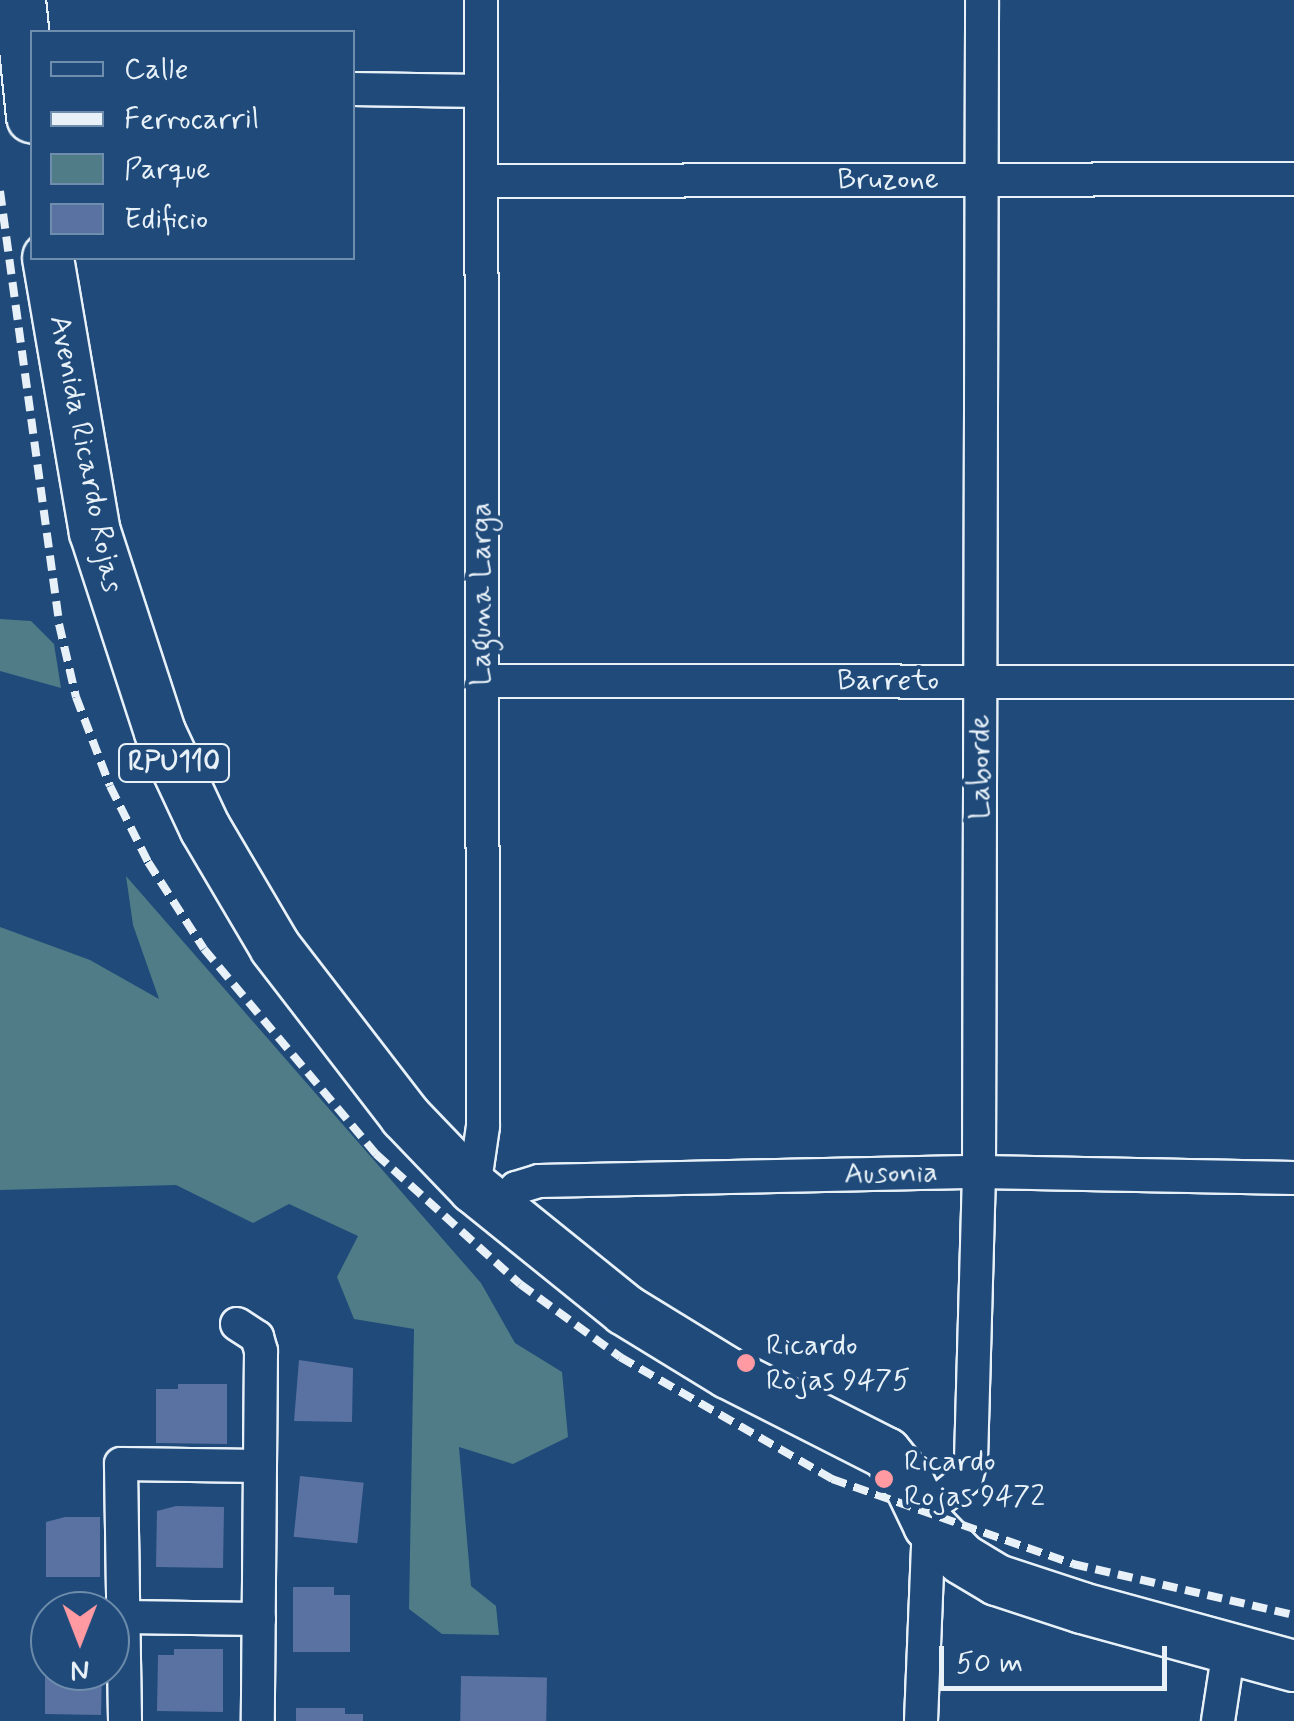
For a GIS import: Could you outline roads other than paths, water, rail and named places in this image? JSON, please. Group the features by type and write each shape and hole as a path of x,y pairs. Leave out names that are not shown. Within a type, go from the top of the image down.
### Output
{"main road":[{"path":"20,0 30,86"},
{"name":"Avenida Ricardo Rojas","path":"48,260 95,532 125,637 180,775 254,913 309,995 374,1080 486,1198 625,1310 728,1373 886,1453 926,1519 962,1559 996,1580 1294,1666"}],"street":[{"name":"Laguna Larga","path":"482,0 486,1198"},
{"name":"Laborde","path":"926,1519 966,1478 971,1460 979,1172 982,0"},
{"path":"355,89 481,91"},
{"name":"Bruzone","path":"483,181 1294,179"},
{"name":"Barreto","path":"482,681 1294,682"},
{"name":"Ausonia","path":"486,1198 539,1182 979,1172 1294,1178"},
{"path":"237,1324 256,1337 261,1351 258,1721"},
{"path":"125,1591 121,1464 260,1466"},
{"path":"920,1721 926,1519"},
{"path":"130,1617 259,1618"},
{"path":"1218,1721 1230,1648"},
{"path":"126,1691 126,1721"}],"railway":[{"path":"0,191 59,624 76,697 110,786 148,862 204,949 376,1154 520,1284 620,1357 832,1479 1073,1564 1294,1615"}],"place":[{"name":"Ricardo Rojas 9475","path":"746,1363"},
{"name":"Ricardo Rojas 9472","path":"884,1479"}]}
